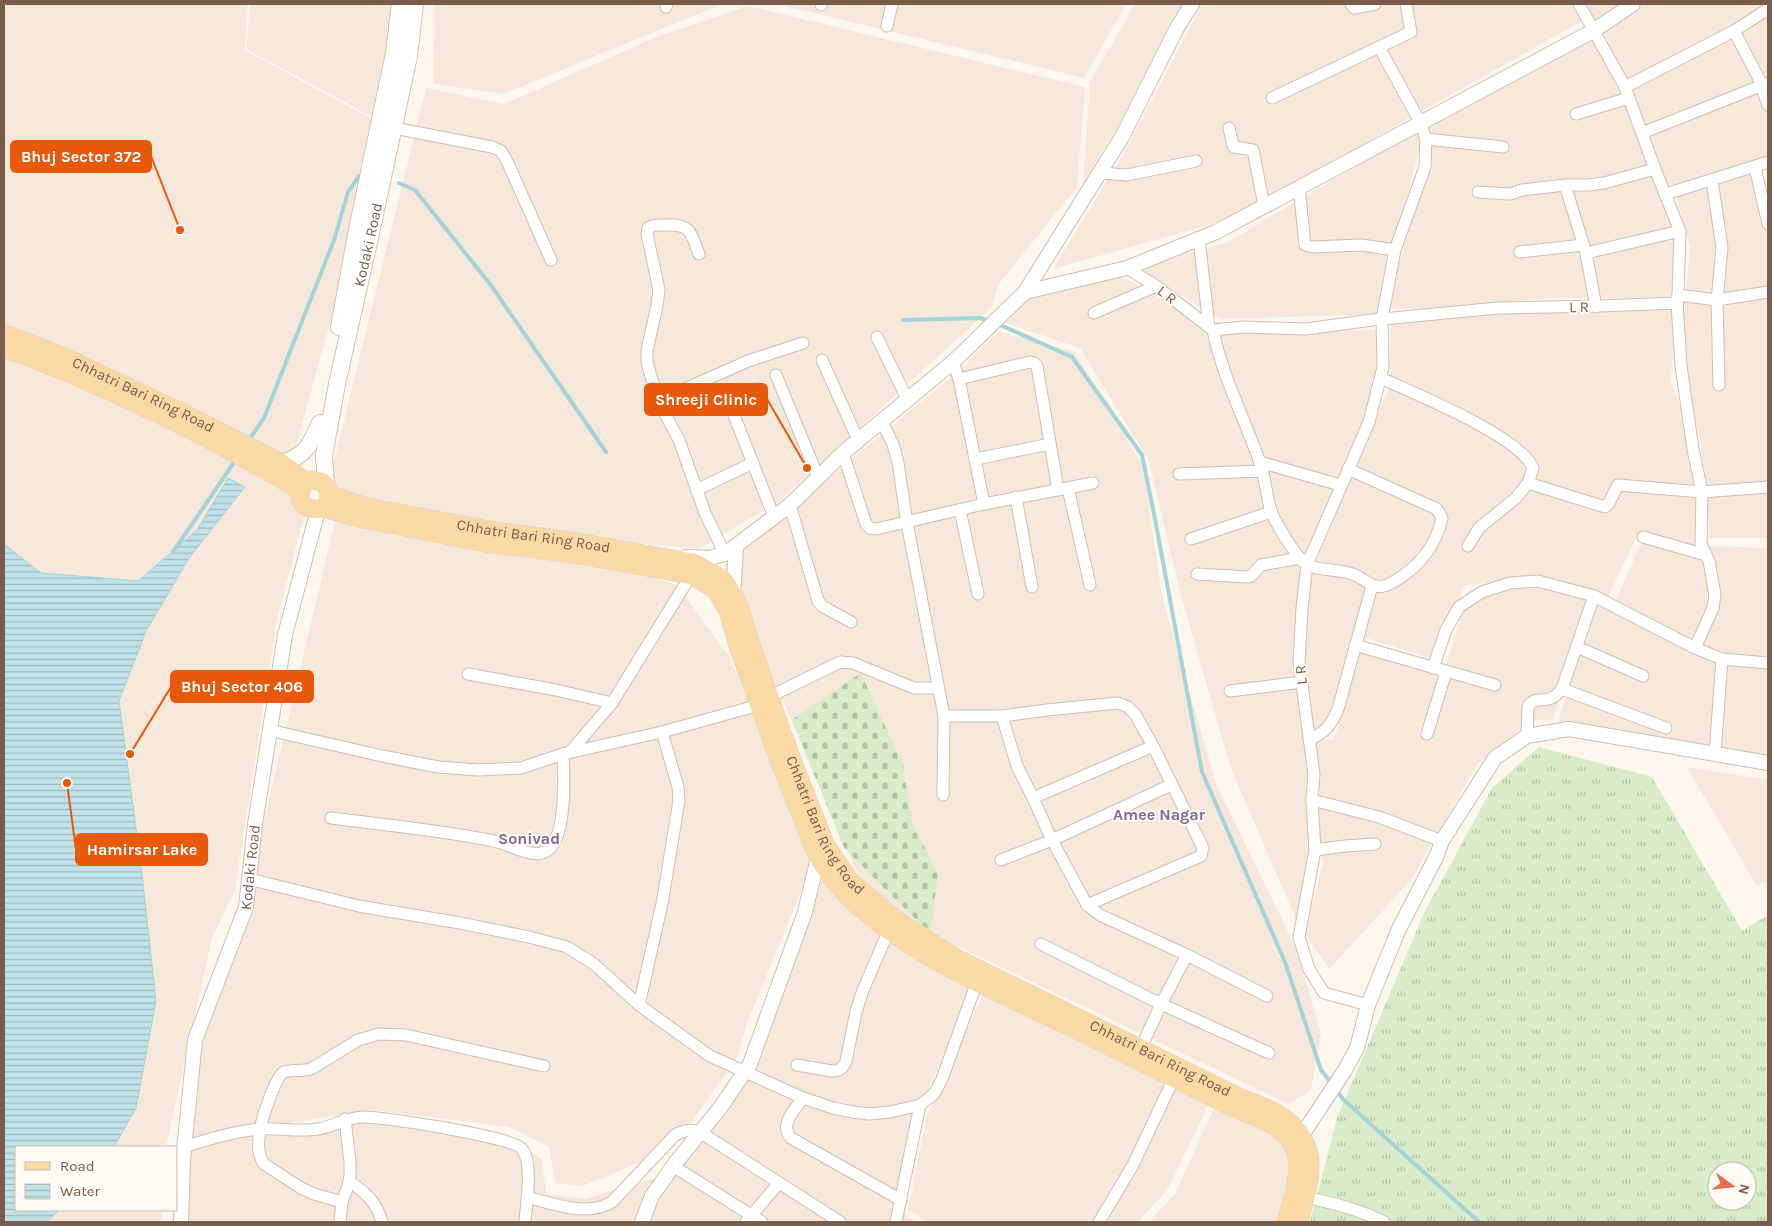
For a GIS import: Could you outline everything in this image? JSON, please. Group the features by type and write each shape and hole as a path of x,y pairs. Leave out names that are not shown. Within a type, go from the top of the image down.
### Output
{"main road":[{"name":"Kodaki Road","path":"315,495 320,423 357,230 394,53 400,4"},
{"name":"Kodaki Road","path":"315,495 337,384 409,56 415,4"},
{"name":"Chhatri Bari Ring Road","path":"4,334 62,356 173,408 281,463 315,495 488,530 576,542 695,563 724,580 739,606 764,701"},
{"name":"Chhatri Bari Ring Road","path":"4,348 57,368 176,423 363,519 486,543 575,554 691,574 715,589 728,611 738,646 764,701 822,851 841,891 889,930 952,970 1276,1127 1292,1142 1298,1162 1298,1177 1286,1222"},
{"name":"Kodaki Road","path":"281,463 293,460 305,451 312,442 320,423"},
{"name":"Chhatri Bari Ring Road","path":"822,851 851,882 896,920 958,959 1239,1097 1284,1117 1302,1135 1310,1160 1310,1178 1299,1222"}],"street":[{"path":"887,26 892,4"},
{"path":"653,555 709,558 725,554 790,505 843,453 954,362 1025,292 1122,137 1177,28 1192,4"},
{"path":"1351,4 1354,8 1375,4"},
{"path":"1272,98 1411,32 1406,4"},
{"path":"1579,4 1627,92 1680,231 1677,299 1681,366 1693,448 1702,492 1701,544 1709,561 1715,595 1713,608 1695,648"},
{"path":"1025,292 1128,268 1216,232 1593,31 1633,4"},
{"path":"1576,114 1627,92 1734,31 1768,9"},
{"path":"1734,31 1765,85 1768,105"},
{"name":"L R","path":"1368,1005 1324,992 1309,969 1299,937 1314,850 1312,800 1314,774 1300,653 1304,561 1369,422 1383,367 1382,319 1395,250 1425,167 1426,139 1420,122 1379,47"},
{"path":"1642,133 1765,85"},
{"path":"394,128 492,147 501,151 507,160 551,260"},
{"path":"1229,128 1234,147 1253,150 1264,206"},
{"path":"1426,139 1503,147"},
{"path":"1100,173 1127,175 1196,161"},
{"path":"1666,194 1768,162"},
{"path":"1755,167 1768,224"},
{"path":"1478,192 1510,194 1532,188 1564,184 1588,185 1604,183 1655,169"},
{"path":"1712,180 1722,248 1717,300 1719,385"},
{"path":"1564,184 1584,249 1596,306"},
{"path":"1299,187 1305,245 1313,247 1361,245 1395,250"},
{"path":"699,254 690,232 685,226 652,225 648,228 646,234 659,290 646,362 658,401 679,440 705,513 725,554"},
{"path":"1520,252 1584,249 1680,231"},
{"path":"1199,239 1211,329 1217,353 1261,467 1271,512 1287,541 1304,561"},
{"name":"L R","path":"1128,268 1156,286 1211,329 1244,327 1306,329 1382,319 1498,308 1596,306 1677,299 1717,300 1768,292"},
{"path":"1094,313 1156,286"},
{"path":"877,337 908,401"},
{"path":"658,401 748,361 803,343"},
{"path":"822,360 858,442"},
{"path":"954,362 984,504"},
{"path":"959,379 1030,362 1037,366 1050,444 1090,584"},
{"path":"776,375 818,477"},
{"path":"1381,378 1490,429 1530,460 1533,468 1528,483 1516,498 1479,528 1468,546"},
{"path":"726,395 774,517"},
{"path":"882,422 893,444 898,463 907,523 944,716 943,795"},
{"path":"976,459 1050,444"},
{"path":"843,453 866,524 870,528 876,529 984,504 1093,483"},
{"path":"696,490 753,463"},
{"path":"1179,474 1261,467 1340,485"},
{"path":"1197,574 1248,577 1261,565 1304,561 1355,575 1372,586 1388,586 1404,576 1423,558 1439,532 1442,518 1437,509 1348,470"},
{"path":"1528,483 1605,507 1618,485 1702,492 1768,486"},
{"name":"Kodaki Road","path":"180,1222 184,1147 195,1040 246,907 254,824 285,635 315,495"},
{"path":"1016,498 1032,587"},
{"path":"790,505 818,601 822,606 851,622"},
{"path":"960,510 978,594"},
{"path":"1191,539 1271,512"},
{"path":"1643,537 1706,556"},
{"path":"733,596 736,546"},
{"path":"331,818 495,841 535,854 542,854 550,849 559,832 567,753 612,703 691,574"},
{"path":"1433,668 1446,630 1459,607 1482,592 1510,583 1538,581 1594,596 1695,648 1722,659 1768,663"},
{"path":"1309,740 1330,727 1338,709 1372,586"},
{"path":"1527,736 1528,707 1532,701 1550,698 1562,689 1594,596"},
{"path":"1355,645 1495,685"},
{"path":"1577,647 1643,676"},
{"path":"1715,754 1722,659"},
{"path":"270,730 438,767 478,770 521,768 567,753 662,732 764,701 840,662 853,663 914,688 938,688"},
{"path":"1426,734 1446,672"},
{"path":"468,674 556,690 612,703"},
{"path":"1230,690 1302,682"},
{"path":"1562,689 1666,728"},
{"path":"944,716 1002,716 1118,704 1128,707 1135,714 1153,746 1203,848 1201,856 1087,905"},
{"path":"1002,716 1017,766 1052,840 1087,905 1100,915 1186,955 1267,996"},
{"path":"1302,1135 1345,1070 1357,1048 1368,1005 1398,931 1437,856 1442,841 1495,758 1527,736 1569,729 1768,763"},
{"path":"639,1005 662,904 679,801 678,787 662,732"},
{"path":"1033,798 1153,746"},
{"path":"1001,860 1052,840 1171,785"},
{"path":"1312,800 1379,817 1442,841"},
{"path":"1314,850 1375,844"},
{"path":"642,1222 652,1196 673,1166 720,1108 750,1064 805,912 822,851"},
{"path":"249,879 359,906 460,923 567,947 594,964 639,1005 710,1056 803,1098 833,1108 869,1114 890,1112 920,1105 934,1094 942,1079 977,982"},
{"path":"797,1065 832,1071 837,1071 844,1066 863,990 889,930"},
{"path":"1041,944 1161,1004 1269,1053"},
{"path":"1141,1048 1186,955"},
{"path":"342,1202 301,1188 264,1164 260,1157 260,1129 275,1083 283,1072 287,1070 295,1072 311,1069 358,1040 379,1034 406,1035 544,1066"},
{"path":"1100,1222 1133,1165 1174,1078"},
{"path":"803,1098 787,1122 788,1135 901,1200"},
{"path":"896,1222 920,1105"},
{"path":"184,1147 241,1131 317,1129 345,1120 364,1117 514,1142 525,1154 528,1176 525,1222"},
{"path":"340,1222 342,1202 349,1181 350,1162 345,1120"},
{"path":"527,1198 584,1210 605,1206 612,1202 675,1135 686,1130 700,1132 840,1222"},
{"path":"673,1166 754,1220 779,1183"},
{"path":"349,1181 366,1193 375,1203 382,1222"},
{"path":"1306,1197 1364,1212 1384,1222"}],"shaded area":[{"path":"4,4 248,4 245,50 385,126 291,463 4,334"},
{"path":"250,4 401,4 385,124 246,49"},
{"path":"435,4 722,4 503,94 433,84"},
{"path":"777,4 1126,4 1084,78"},
{"path":"1135,4 1193,4 1083,183 1090,82"},
{"path":"1202,4 1574,4 1582,21 1230,219 1053,269 1125,151"},
{"path":"1581,4 1624,4 1591,23"},
{"path":"1645,4 1768,4 1768,157 1670,189 1602,27"},
{"path":"748,6 1085,87 1077,187 998,285 992,307 781,500 699,549 578,537 396,507 327,490 426,88 504,104 659,36"},
{"path":"1596,33 1647,149 1676,225 1675,298 1550,298 1440,308 1389,309 1399,262 1420,197 1426,124"},
{"path":"1422,127 1423,136 1401,218 1383,314 1221,319 1134,268 1228,242"},
{"path":"1752,168 1768,212 1768,291 1686,294 1690,247 1676,194"},
{"path":"1123,277 1224,331 1385,330 1385,382 1312,543 1297,629 1319,865 1301,930 1231,769 1180,592 1149,461 1080,348 1006,323 1029,298"},
{"path":"1682,299 1768,300 1768,538 1710,538 1698,429 1679,383"},
{"path":"1675,303 1671,383 1692,433 1699,552 1639,532 1607,599 1531,579 1465,585 1435,660 1354,634 1331,730 1309,729 1303,658 1306,602 1314,568 1390,385 1391,319"},
{"path":"999,331 1075,352 1143,466 1162,596 1216,784 1296,948 1321,1033 1311,1090 1288,1104 871,905 724,565 964,366"},
{"path":"4,358 193,437 308,501 277,619 235,890 212,938 166,1146 15,1146 15,1211 162,1211 161,1222 4,1222"},
{"path":"338,509 599,561 677,585 730,658 815,857 747,1023 737,1058 682,1135 648,1159 583,1186 555,1183 549,1147 509,1127 374,1110 180,1139 225,954 246,897"},
{"path":"1643,539 1705,557 1710,546 1768,548 1768,757 1557,727 1592,599 1613,607"},
{"path":"1530,584 1587,599 1553,720 1532,720 1477,765 1411,880 1329,969 1305,933 1323,864 1311,739 1334,740 1361,646 1446,667 1468,591"},
{"path":"1687,767 1768,780 1768,881 1757,886"},
{"path":"824,872 887,941 974,993 917,1113 898,1209 915,1222 172,1222 174,1211 178,1211 178,1194 184,1144 375,1116 509,1138 542,1159 546,1194 585,1199 650,1179 665,1182 741,1083 762,1021"},
{"path":"982,996 1211,1100 1168,1189 1138,1222 926,1222 908,1209 927,1116"},
{"path":"1215,1106 1270,1134 1296,1157 1277,1222 1149,1222 1175,1194"}],"green space":[{"path":"861,673 903,765 912,823 938,874 930,934 844,848 792,720"},
{"path":"1539,747 1652,777 1742,931 1768,915 1768,1222 1310,1222 1337,1118 1425,911 1492,788"}],"water":[{"path":"228,478 245,487 189,558 146,631 119,701 141,865 156,1001 136,1108 115,1146 15,1146 15,1211 58,1211 47,1222 4,1222 4,544 41,573 138,581 197,530"}],"waterway":[{"path":"249,440 264,418 334,240 348,192 359,176"},
{"path":"399,183 415,190 490,284 606,452"},
{"path":"903,320 980,318 989,321"},
{"path":"998,324 1072,357 1142,455 1202,772 1285,962 1321,1070 1332,1084"},
{"path":"173,552 237,458"},
{"path":"1336,1090 1344,1100 1479,1222"}],"place":[{"name":"Bhuj Sector 372","path":"180,230"},
{"name":"Shreeji Clinic","path":"807,468"},
{"name":"Bhuj Sector 406","path":"130,754"},
{"name":"Hamirsar Lake","path":"67,783"}],"district":[{"name":"Amee Nagar","path":"1159,814"},
{"name":"Sonivad","path":"529,838"}]}
